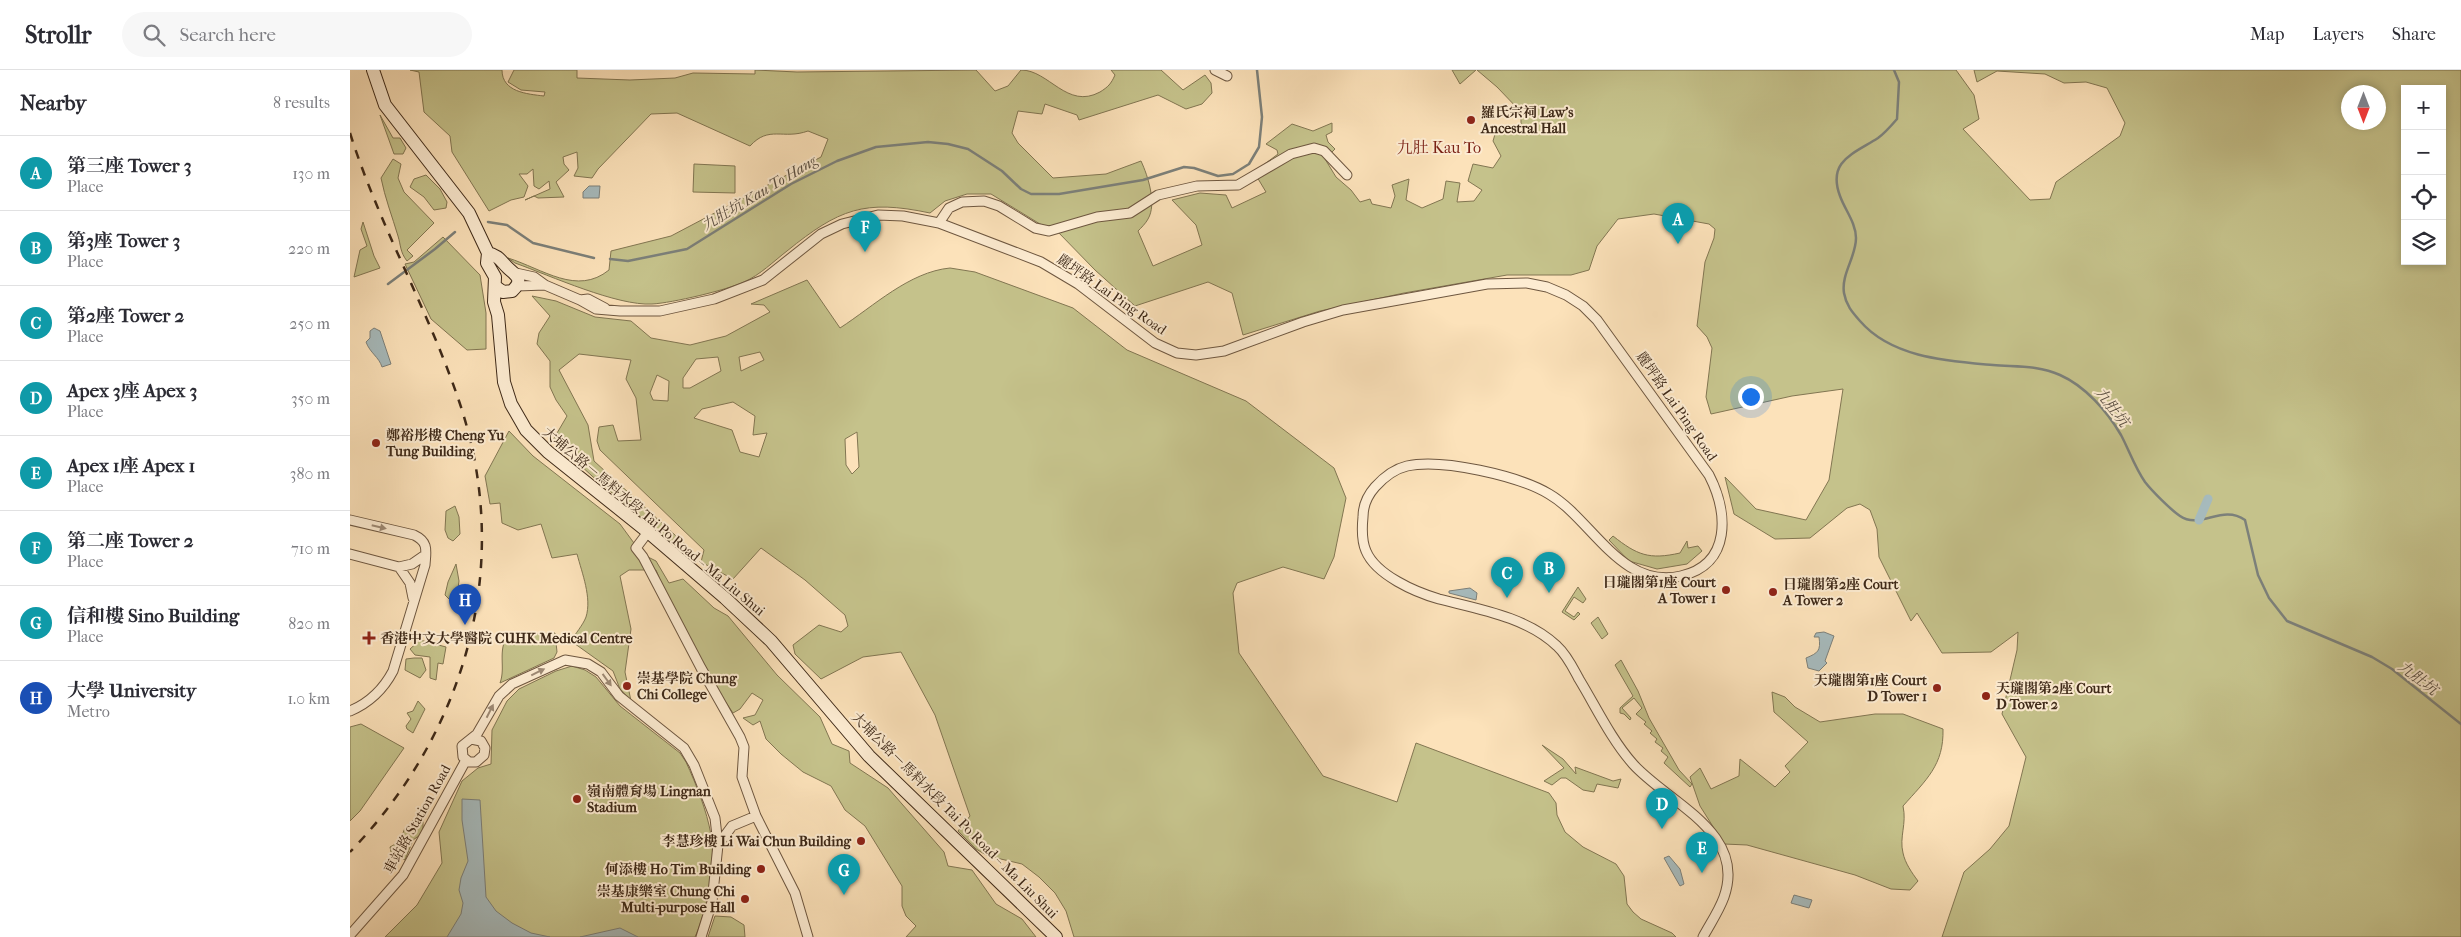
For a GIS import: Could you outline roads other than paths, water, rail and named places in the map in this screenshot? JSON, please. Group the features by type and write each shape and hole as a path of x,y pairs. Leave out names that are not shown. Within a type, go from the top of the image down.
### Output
{"main road":[{"path":"373,70 385,105 464,205 488,253 487,263 503,286"},
{"path":"488,253 499,256 512,271"},
{"path":"503,286 500,270 512,271"},
{"name":"大埔公路－馬料水段 Tai Po Road – Ma Liu Shui","path":"512,271 518,280 503,286 498,314 504,382 511,404 526,430 548,452 648,532 725,598 771,641 818,689 869,756 1056,937"}],"street":[{"path":"1215,70 1227,76"},
{"path":"939,223 949,208 962,202 984,201 999,206 1035,228 1048,231 1097,217 1130,213 1158,195 1198,186 1238,184 1291,154 1314,148 1324,151 1347,175"},
{"name":"麗坪路 Lai Ping Road","path":"512,271 534,277 545,285 580,300 588,299 605,308 620,312 660,311 714,299 763,280 821,234 851,222 878,215 903,216 939,223 1041,262 1078,284 1150,340 1183,354 1204,355 1224,351 1303,322 1343,310 1497,283 1527,283 1546,287 1575,300 1591,314 1612,339 1696,455 1715,487 1722,511 1723,528 1719,544 1711,557 1699,568 1687,574 1665,578 1650,576 1620,560 1568,508 1550,494 1528,484 1502,476 1451,466 1430,465 1407,466 1391,473 1372,490 1363,512 1362,524 1366,552 1382,571 1411,588 1428,596 1509,618 1530,628 1557,646 1568,660 1625,753 1654,784 1700,819 1714,833 1722,850 1726,865 1726,889 1724,898 1703,937"},
{"name":"麗坪路 Lai Ping Road","path":"503,286 545,285"},
{"path":"350,520 414,535 426,545 425,564 396,665 390,678 373,698 350,710"},
{"path":"648,532 636,548 643,557 701,668 740,737 744,747 742,777 756,816 795,893 808,937"},
{"path":"350,554 399,567 412,564 425,555"},
{"path":"399,567 410,583 413,601"},
{"name":"車站路 Station Road","path":"471,739 481,741 485,752 479,761 472,762 466,760 461,754 462,746 481,729 504,691 512,684 565,660 580,661 594,668 624,702 684,748 692,759 715,818"},
{"name":"車站路 Station Road","path":"352,935 404,875 466,760"},
{"path":"715,818 722,825 732,826 756,816"},
{"path":"701,937 712,902 718,845 715,818"},
{"path":"718,845 732,826"}],"waterway":[{"name":"九肚坑 Kau To Hang","path":"610,259 628,261 687,249 791,184 837,161 876,147 928,142 968,149 1002,171 1021,189 1031,194 1059,194 1143,180 1184,167 1194,168 1218,176 1233,174 1249,164 1259,147 1262,117 1257,70"},
{"name":"九肚坑","path":"1894,70 1899,82 1897,119 1881,136 1845,160 1837,174 1840,196 1856,232 1854,252 1846,272 1844,293 1846,301 1857,318 1873,333 1888,343 1904,350 1958,362 2027,367 2052,372 2087,392 2102,408 2121,435 2145,482 2176,513 2188,520 2220,515 2236,516 2245,520 2258,575 2269,598 2287,621 2372,657 2392,669 2461,724"},
{"name":"九肚坑 Kau To Hang","path":"488,222 507,225 533,243 594,258"},
{"name":"九肚坑 Kau To Hang","path":"388,284 455,232"},
{"path":"2199,520 2208,499"}],"railway":[{"path":"350,133 375,201 433,333 459,401 475,462 482,523 480,583 469,642 450,699 424,753 391,805 350,852"}],"place":[{"name":"羅氏宗祠 Law's Ancestral Hall","path":"1471,120"},
{"name":"第三座 Tower 3","path":"1678,244"},
{"name":"第二座 Tower 2","path":"865,252"},
{"name":"鄭裕彤樓 Cheng Yu Tung Building","path":"376,443"},
{"name":"日瓏閣第1座 Court A Tower 1","path":"1726,590"},
{"name":"日瓏閣第2座 Court A Tower 2","path":"1773,592"},
{"name":"第3座 Tower 3","path":"1549,593"},
{"name":"第2座 Tower 2","path":"1507,598"},
{"name":"大學 University","path":"465,625"},
{"name":"香港中文大學醫院 CUHK Medical Centre","path":"369,638"},
{"name":"崇基學院 Chung Chi College","path":"627,686"},
{"name":"天瓏閣第1座 Court D Tower 1","path":"1937,688"},
{"name":"天瓏閣第2座 Court D Tower 2","path":"1986,696"},
{"name":"嶺南體育場 Lingnan Stadium","path":"577,799"},
{"name":"Apex 3座 Apex 3","path":"1662,829"},
{"name":"李慧珍樓 Li Wai Chun Building","path":"861,841"},
{"name":"何添樓 Ho Tim Building","path":"761,869"},
{"name":"Apex 1座 Apex 1","path":"1702,873"},
{"name":"信和樓 Sino Building","path":"844,895"},
{"name":"崇基康樂室 Chung Chi Multi-purpose Hall","path":"745,899"}],"district":[{"name":"九肚 Kau To","path":"1439,147"}]}
